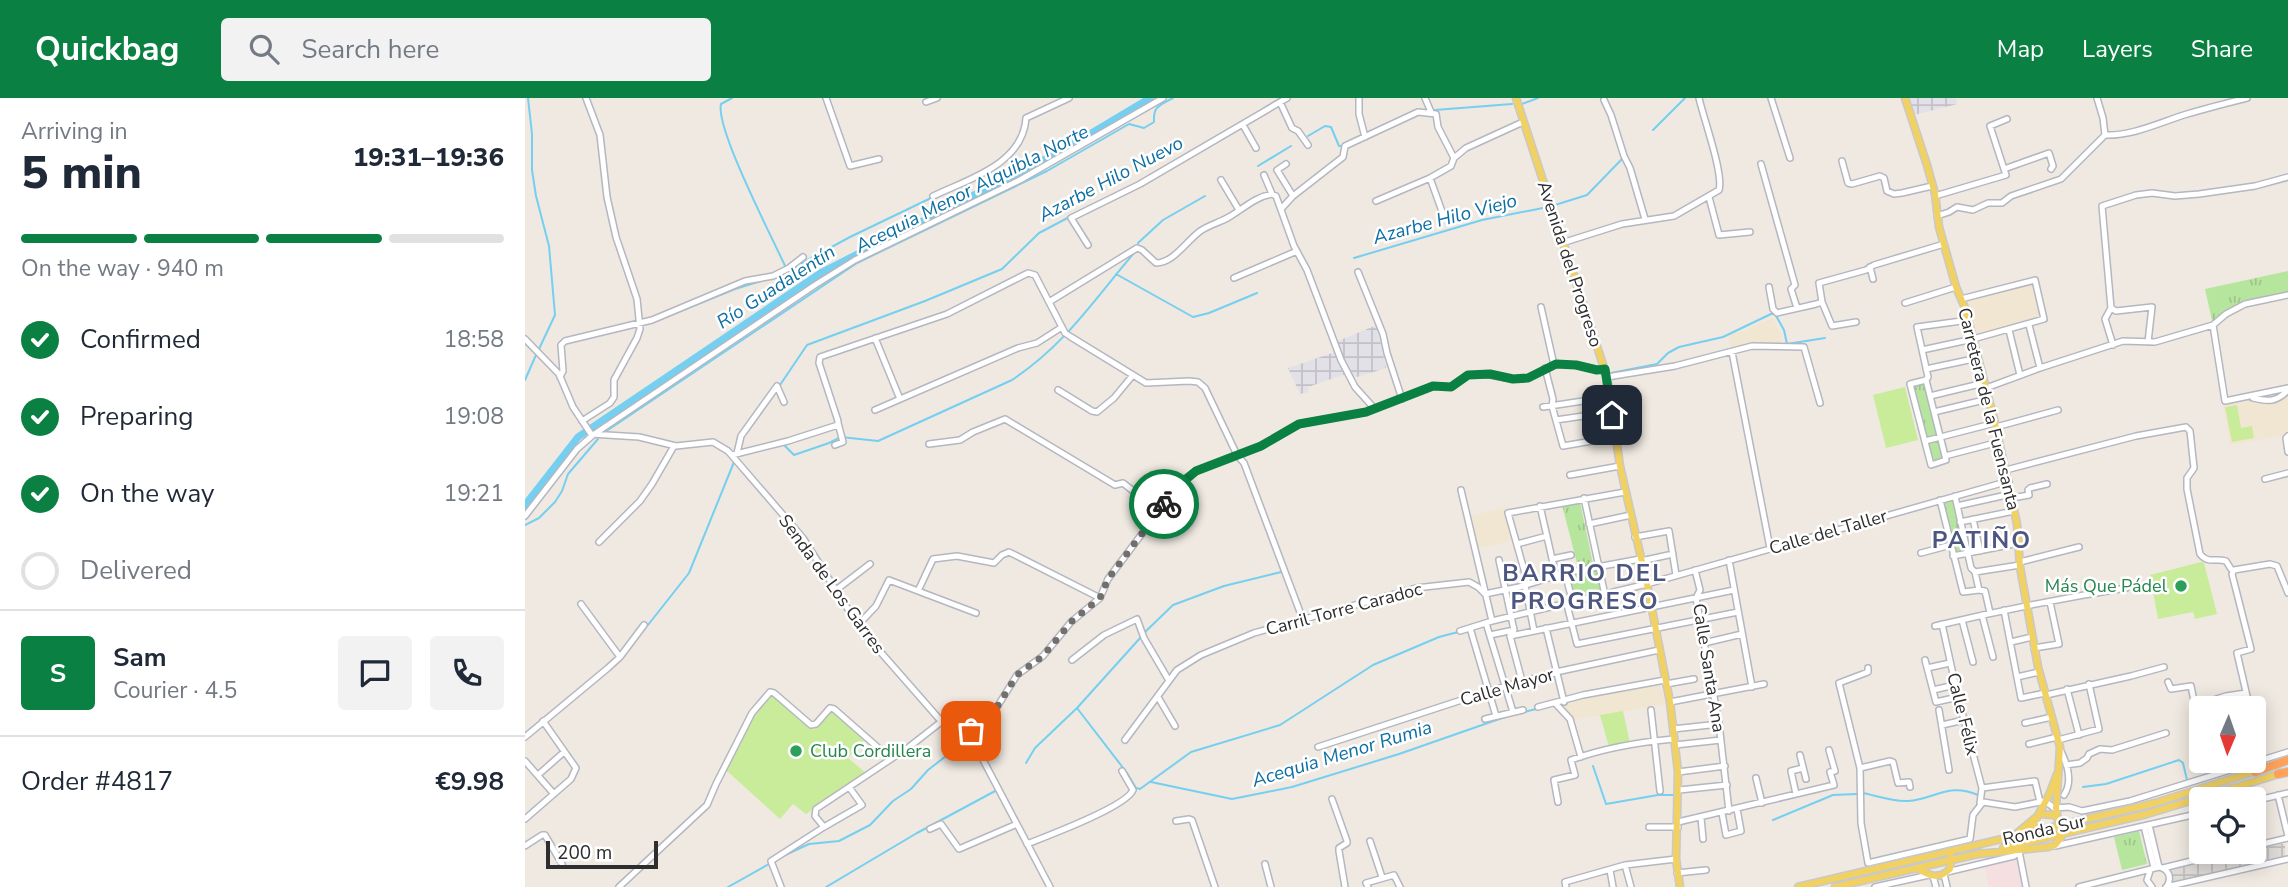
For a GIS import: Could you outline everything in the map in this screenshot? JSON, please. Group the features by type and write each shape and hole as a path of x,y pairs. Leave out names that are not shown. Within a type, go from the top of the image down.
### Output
{"highway":[{"path":"2266,768 2288,761"},
{"path":"2278,774 2288,772"}],"main road":[{"name":"Avenida del Progreso","path":"1516,98 1607,377 1625,492 1647,584 1670,702 1679,790 1676,859 1680,887"},
{"name":"Carretera de la Fuensanta","path":"1905,98 1935,196 1944,244 1969,320 2012,496 2034,648 2063,766 2059,807 2062,835"},
{"name":"Carretera de la Fuensanta","path":"2027,834 2063,766"},
{"name":"Ronda Sur","path":"1798,887 2027,834 2060,823 2155,803 2249,774"},
{"name":"Ronda Sur","path":"1835,887 1979,854 2028,846 2147,814 2278,774"},
{"path":"2008,838 2026,828 2038,816 2056,816 2060,823"},
{"path":"2027,834 2028,846"},
{"path":"1979,854 2019,851 2028,846 2048,847 2059,841 2062,835"},
{"path":"1916,868 1931,876 1946,873 1951,866 1950,852"}],"street":[{"path":"582,422 610,403 614,397 614,380 638,338 640,321 637,299 615,237 600,135 586,98"},
{"path":"826,98 850,166 856,167 879,159"},
{"path":"926,102 937,98"},
{"path":"933,196 1005,160 1018,145 1026,118 1069,98"},
{"path":"525,516 591,434 815,285 855,260 1020,180 1163,98"},
{"path":"1088,245 1071,218 1140,184 1287,98"},
{"path":"1359,98 1359,114 1365,136"},
{"path":"1425,98 1430,112"},
{"path":"1562,243 1622,224 1674,216 1719,190 1721,185 1699,98"},
{"path":"1771,98 1790,158"},
{"path":"2097,98 2105,135"},
{"path":"1937,216 1957,207 1973,210 1988,203 2002,203 2011,196 2061,179 2105,135 2151,127 2190,113 2247,98"},
{"path":"1604,100 1646,219"},
{"path":"1280,102 1292,128 1298,131 1308,145"},
{"path":"1281,209 1293,196 1343,157 1345,146 1418,112 1436,114 1438,127 1454,158"},
{"path":"1935,196 2006,175 1990,126 2007,119"},
{"path":"1376,201 1430,178 1451,166 1454,158 1466,148 1523,122"},
{"path":"1243,125 1256,148"},
{"path":"2004,169 2049,153 2053,166 2051,169"},
{"path":"1842,161 1848,183 1880,176 1884,178 1887,191 1894,194 1932,186"},
{"path":"1286,164 1277,170 1293,196"},
{"path":"1761,164 1795,285 1791,289 1797,308"},
{"path":"1263,175 1272,194 1276,196 1341,360 1355,387 1373,407"},
{"path":"2111,308 2102,206 2136,195 2199,194 2255,186 2288,177"},
{"path":"1430,178 1444,217"},
{"path":"1221,180 1239,210"},
{"path":"1049,302 1137,248 1156,264 1160,264 1177,254 1200,231 1261,197 1272,194"},
{"path":"1709,197 1719,235 1750,232"},
{"path":"1856,322 1832,326 1822,302 1819,283 1944,244"},
{"path":"1234,278 1297,251"},
{"path":"560,377 563,371 561,345 565,341 652,320 745,281 773,276 803,257"},
{"path":"1870,267 1873,279"},
{"path":"1358,272 1383,334 1402,399"},
{"path":"835,445 843,442 819,363 820,358 947,314 1028,273 1035,275 1066,333 1146,383 1198,382 1209,395 1237,455 1244,463 1303,620"},
{"path":"1922,350 2029,325 2044,319 2035,280 1961,299"},
{"path":"1769,287 1773,309 1777,313 1822,302"},
{"path":"1905,303 1957,287"},
{"path":"1930,396 1985,386 2123,341 2155,342 2213,325 2245,304 2288,295"},
{"path":"1541,307 1554,365"},
{"path":"2111,308 2116,311 2152,307 2148,342"},
{"path":"2111,308 2105,318 2113,345"},
{"path":"1926,380 1910,384 1930,464 1946,460 1926,380 1928,377 1917,327 1969,320"},
{"path":"2029,325 2040,368"},
{"path":"2213,325 2225,401 2288,389"},
{"path":"2009,330 2020,375"},
{"path":"875,410 1018,348 1066,333"},
{"path":"875,338 900,399"},
{"path":"525,339 560,377 573,407 591,434"},
{"path":"1607,377 1675,366 1752,346 1804,347 1820,403"},
{"path":"1733,352 1770,548"},
{"path":"1926,369 1978,358"},
{"path":"1051,887 969,735 992,715 1017,675 1043,656 1071,622 1100,598 1108,579 1180,484 1196,471 1261,446 1299,424 1366,412 1373,407 1433,386 1451,387 1468,375 1528,378 1554,365 1605,369"},
{"path":"1545,368 1563,446 1615,437"},
{"path":"1058,390 1097,412 1114,398 1133,375"},
{"path":"735,454 741,436 777,386 784,402"},
{"path":"1543,407 1610,397"},
{"path":"1934,412 1989,399"},
{"path":"1925,442 2058,410"},
{"path":"1556,420 1597,414"},
{"path":"929,444 960,440 1005,419 1115,485 1123,484 1137,494 1172,482 1180,484"},
{"path":"735,454 830,428 838,423"},
{"path":"2006,470 2136,436 2186,427 2190,431 2194,468 2187,478 2187,489 2200,554 2210,561 2226,561 2234,570 2270,564 2277,566 2288,593"},
{"name":"Senda de Los Garres","path":"591,434 639,437 674,446 713,442 735,454 803,538 858,625 957,739 969,735"},
{"path":"2288,436 2288,452"},
{"path":"1945,456 1999,442"},
{"path":"600,542 640,501 674,446"},
{"path":"1570,475 1620,466"},
{"path":"2265,479 2288,473"},
{"name":"Calle del Taller","path":"1460,631 1647,584 2008,481"},
{"path":"1957,506 2029,495 2030,488 2047,484"},
{"path":"1461,490 1485,594 1490,635 1513,712"},
{"path":"1534,631 1527,585 1508,513 1625,492"},
{"path":"1955,496 1967,554 1979,590"},
{"path":"1584,498 1605,595"},
{"path":"1940,500 1963,592 1985,591 1990,613"},
{"path":"1540,506 1556,576"},
{"path":"1960,522 2014,511"},
{"path":"1589,524 1630,515"},
{"path":"1973,519 1980,551"},
{"path":"1635,537 1669,531 1676,575"},
{"path":"1517,544 1547,536"},
{"path":"1954,556 2019,543"},
{"path":"1921,553 1951,545"},
{"path":"1975,572 2020,564 2079,547"},
{"path":"918,591 933,559 957,556 994,563 1009,552 1100,598"},
{"path":"1485,594 1565,573 1673,554"},
{"path":"1552,559 1571,555"},
{"path":"1499,560 1522,681"},
{"path":"1729,560 1752,687"},
{"path":"836,590 870,564"},
{"name":"Calle Santa Ana","path":"1695,570 1700,590 1696,598 1719,724 1729,811"},
{"path":"2234,570 2232,574 2252,649 2237,653 2247,696"},
{"path":"1565,573 1571,623 1577,644 1738,612"},
{"path":"858,625 876,606 889,580 977,613"},
{"name":"Carril Torre Caradoc","path":"1125,740 1177,670 1201,655 1254,633 1416,587 1469,582 1485,594"},
{"path":"1973,662 1962,620 2026,605 2126,588"},
{"path":"1490,635 1534,631 1734,590"},
{"path":"2034,648 2059,644 2050,602"},
{"path":"581,604 620,657"},
{"path":"2004,610 2021,698 2164,667"},
{"path":"1982,615 1993,657"},
{"path":"1072,660 1104,635 1137,619 1144,638 1168,679"},
{"name":"Calle Félix","path":"1860,768 1861,823 1868,863 1970,839 1973,815 1980,803 1982,788 1939,625 1962,620"},
{"path":"525,737 620,657 644,625"},
{"path":"1470,628 1496,716"},
{"path":"1546,628 1564,702"},
{"path":"1704,643 1742,635"},
{"path":"2011,642 2032,637"},
{"name":"Calle Mayor","path":"1318,747 1556,671 1659,650"},
{"path":"1925,660 1936,702 1958,697"},
{"path":"1927,668 1950,663"},
{"path":"1868,668 1868,672 1839,683 1860,768 1893,762 1898,783 1909,782 1910,787"},
{"path":"2017,677 2039,672"},
{"path":"1538,707 1583,695 1694,679"},
{"path":"2168,682 2171,689 2190,686 2193,701 2198,705 2246,693"},
{"path":"1670,702 1764,684"},
{"path":"2029,744 2058,742 2099,729 2089,684"},
{"path":"1933,690 1955,685"},
{"path":"2067,689 2079,735"},
{"path":"619,887 707,805 752,713 770,692 811,725 816,724 830,708 834,709 891,759"},
{"path":"1158,696 1175,726"},
{"path":"1555,703 1570,719 1581,757"},
{"path":"1485,719 1523,710"},
{"path":"1651,710 1660,791"},
{"path":"1939,710 1949,770"},
{"path":"2025,723 2052,717"},
{"path":"1942,725 1964,720"},
{"path":"525,819 554,794 576,768 543,721"},
{"path":"824,827 814,816 815,811 941,722"},
{"path":"1673,729 1719,724"},
{"path":"2063,766 2080,763 2089,754 2100,749 2112,750 2166,733"},
{"path":"1558,802 1554,780 1575,775 1571,760 1655,741 1721,740"},
{"path":"1649,827 1678,825 1833,785 1830,772 1835,771 1829,750"},
{"path":"538,775 564,752"},
{"path":"2266,758 2288,752"},
{"path":"1800,755 1806,779"},
{"path":"525,761 554,794"},
{"path":"1678,772 1725,766"},
{"path":"1796,794 1791,771 1803,768"},
{"path":"1027,844 1104,811 1128,797 1133,789 1122,771"},
{"path":"1982,788 2035,781 2049,806 2082,811 2130,801 2216,774"},
{"path":"1756,778 1762,803"},
{"path":"1679,790 1727,785"},
{"path":"781,887 771,861 862,805 849,787"},
{"path":"2266,798 2288,793"},
{"path":"1980,803 1990,802 2015,807 2062,795 2073,808"},
{"path":"2266,843 2288,837 2278,795"},
{"path":"1332,799 1347,841 1339,848 1345,887"},
{"path":"1722,813 1726,835 1741,831 1737,809"},
{"path":"2048,847 2189,816"},
{"path":"1701,817 1703,839"},
{"path":"1176,821 1192,820 1215,887"},
{"path":"930,829 941,824 958,849 1017,824"},
{"path":"2147,825 2156,869"},
{"path":"525,846 545,835 562,864"},
{"path":"1370,841 1383,877"},
{"path":"1947,887 1946,873 2014,856 2019,851"},
{"path":"2019,851 2026,887"},
{"path":"1566,887 1565,882 1625,865 1676,859"},
{"path":"2166,887 2288,859"},
{"path":"2079,887 2189,861"},
{"path":"1265,864 1271,887"},
{"path":"1625,865 1630,887"},
{"path":"2156,869 2167,871 2170,877 2166,887"},
{"path":"2151,887 2147,880 2156,869"},
{"path":"1609,870 1613,887"},
{"path":"1677,873 1706,870"},
{"path":"1368,887 1366,883 1394,874 1399,887"},
{"path":"1875,887 1931,876 1936,887"},
{"path":"1580,877 1583,887"}],"shaded area":[{"path":"1908,98 1956,98 1957,104 1914,115"},
{"path":"2032,283 2041,319 1977,336 1968,300"},
{"path":"1773,318 1780,333 1781,345 1732,350 1728,335"},
{"path":"1377,325 1386,368 1357,377 1346,374 1308,387 1309,392 1300,394 1288,368 1335,352 1338,341"},
{"path":"2288,393 2288,434 2230,445 2223,404 2251,399 2273,403"},
{"path":"1505,507 1513,540 1476,549 1468,517"},
{"path":"1660,681 1665,704 1573,720 1555,703"},
{"path":"2280,843 2285,845 2285,857 2266,862 2266,846"},
{"path":"2016,858 2023,887 1989,887 1984,865"},
{"path":"2189,863 2256,864 2171,885 2172,874 2168,868"}],"green space":[{"path":"2288,271 2288,295 2245,304 2213,325 2205,289"},
{"path":"1926,380 1946,460 1931,465 1910,384"},
{"path":"1905,387 1918,440 1886,448 1873,395"},
{"path":"2237,405 2241,428 2252,426 2254,438 2232,442 2225,407"},
{"path":"1956,499 1967,551 1953,554 1941,503"},
{"path":"1580,502 1593,564 1578,567 1562,505"},
{"name":"Más Que Pádel","path":"2204,563 2217,614 2195,619 2193,612 2158,619 2150,575"},
{"path":"1598,566 1605,595 1573,603 1565,573"},
{"name":"Club Cordillera","path":"771,694 813,730 832,709 866,738 848,758 866,773 806,814 793,804 780,819 726,770 741,744 751,718"},
{"path":"1623,711 1630,743 1609,747 1600,715"},
{"path":"2139,831 2147,864 2122,870 2114,837"}],"waterway":[{"path":"528,98 532,170 549,246 555,315 539,349"},
{"path":"732,98 721,104 727,136 746,184 786,268"},
{"name":"Río Guadalentín","path":"525,505 578,437 822,272 1063,150 1150,98"},
{"name":"Acequia Menor Alquibla Norte","path":"605,432 857,263 1047,171 1129,124 1144,128 1154,122 1158,107 1173,98"},
{"name":"Azarbe Hilo Nuevo","path":"1264,108 1281,98"},
{"path":"1522,104 1538,98"},
{"name":"Azarbe Hilo Viejo","path":"1653,130 1685,98"},
{"path":"1435,110 1512,104"},
{"path":"1308,136 1325,126 1331,127 1339,146 1342,146"},
{"path":"1258,166 1291,146"},
{"name":"Azarbe Hilo Viejo","path":"1555,205 1587,195 1622,159"},
{"path":"1138,243 1163,220 1205,196"},
{"path":"780,275 931,198"},
{"name":"Azarbe Hilo Nuevo","path":"780,385 807,345 1002,269 1039,233 1094,204"},
{"name":"Azarbe Hilo Viejo","path":"1354,258 1482,220 1543,208"},
{"name":"Azarbe Hilo Viejo","path":"784,445 794,455 841,437 878,441 1012,380 1064,337 1134,253"},
{"name":"Azarbe Hilo Viejo","path":"1116,274 1193,317 1257,293"},
{"path":"656,321 761,281"},
{"path":"1611,373 1657,364 1679,347 1723,337 1771,314 1775,314 1784,330 1787,344 1825,338"},
{"path":"525,380 536,355"},
{"name":"Acequia Menor Alquibla Norte","path":"525,525 539,518 555,502 568,474 598,439"},
{"path":"648,625 689,573 734,462"},
{"path":"1143,634 1173,605 1224,586 1281,572"},
{"path":"1077,708 1136,788 1140,789 1191,752 1280,725 1373,665 1439,637 1458,632"},
{"path":"1026,763 1035,748 1077,708 1141,637"},
{"name":"Acequia Menor Rumia","path":"1524,712 1536,709"},
{"name":"Acequia Menor Rumia","path":"1151,782 1232,799 1292,787 1505,717"},
{"path":"781,857 809,844 839,841 870,825 893,801 911,789 928,770 959,746"},
{"name":"Acequia Menor Rumia","path":"2083,787 2106,784 2179,760 2183,763 2187,780"},
{"name":"Acequia Menor Rumia","path":"1593,766 1606,804 1674,795"},
{"path":"826,887 997,790"},
{"name":"Acequia Menor Rumia","path":"1863,793 1903,801 1959,790 1978,795"},
{"name":"Acequia Menor Rumia","path":"1773,820 1833,795 1857,794"},
{"path":"728,887 769,864"}],"way so far":[{"path":"971,731 992,715 1017,675 1043,656 1071,622 1095,604 1108,579 1164,504"}],"place":[{"name":"Más Que Pádel","path":"2181,586"},
{"name":"Club Cordillera","path":"796,751"}],"district":[{"name":"PATIÑO","path":"1982,540"},
{"name":"BARRIO DEL PROGRESO","path":"1585,587"}],"route":[{"path":"1164,504 1180,484 1196,471 1261,446 1299,424 1366,412 1373,407 1433,386 1451,387 1468,375 1528,378 1556,364 1605,369 1612,415"}]}
